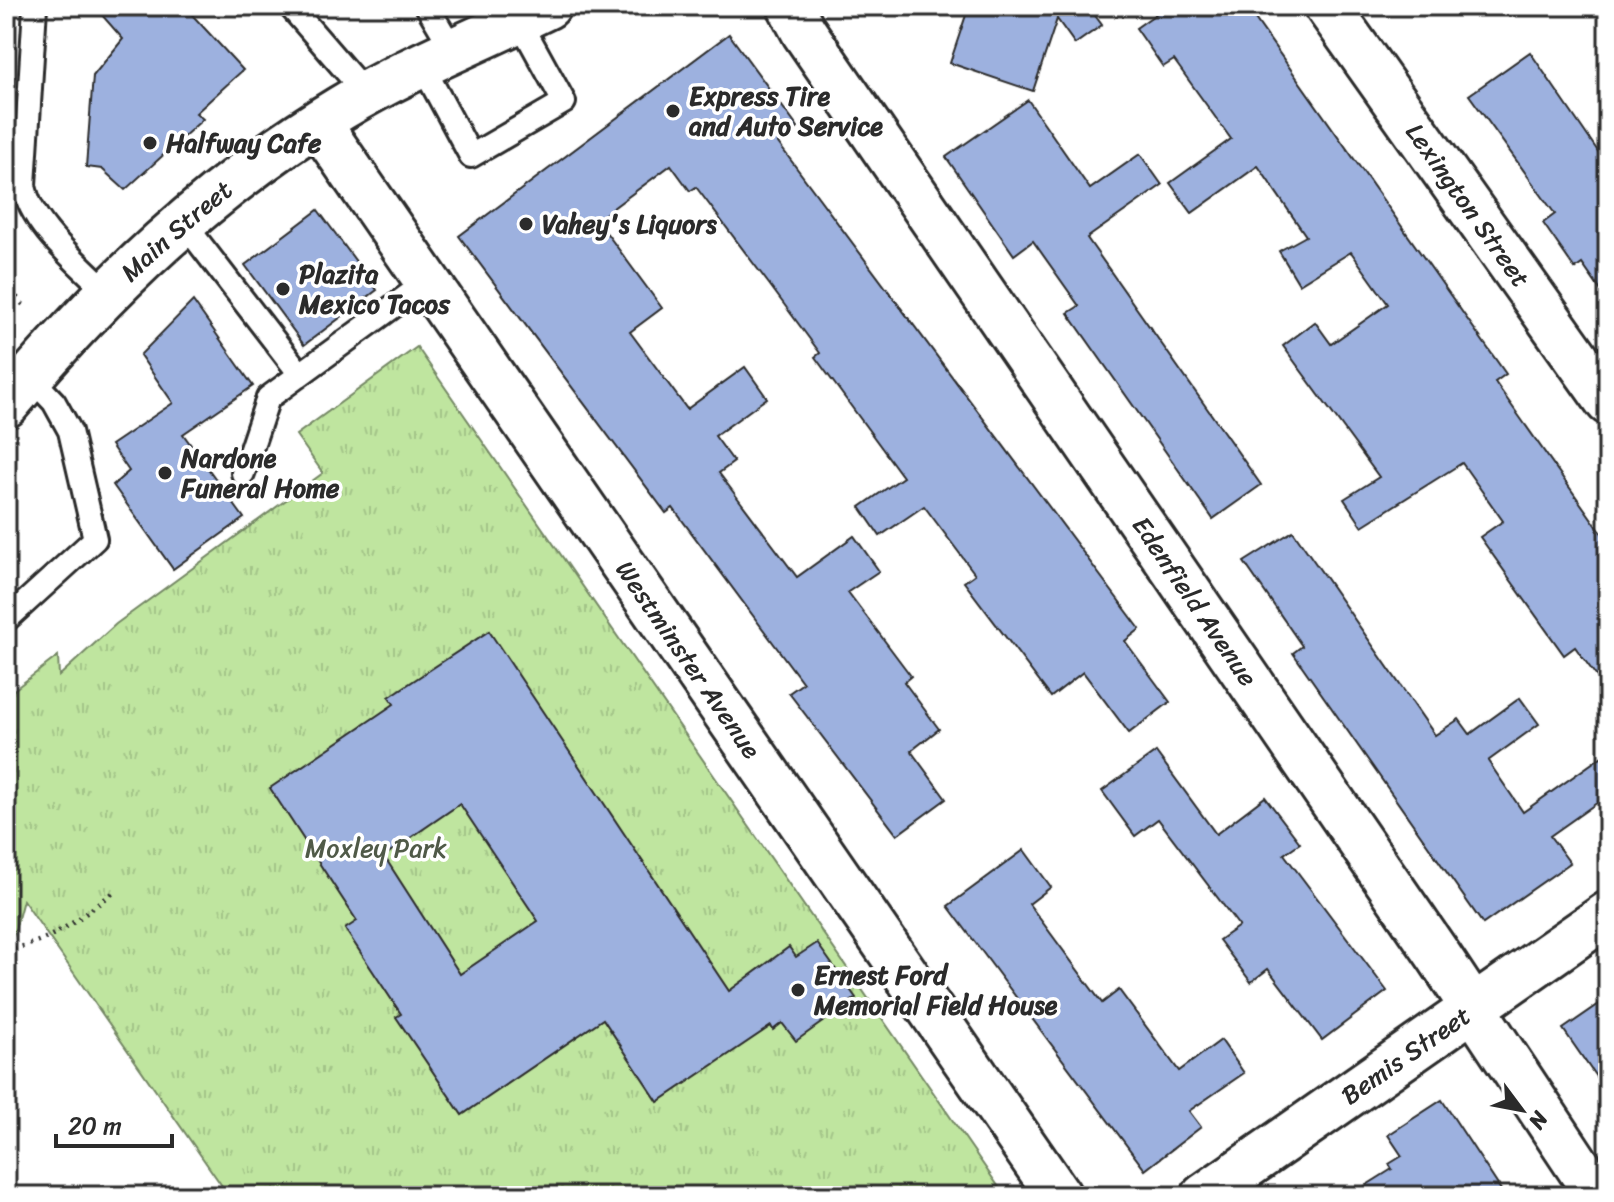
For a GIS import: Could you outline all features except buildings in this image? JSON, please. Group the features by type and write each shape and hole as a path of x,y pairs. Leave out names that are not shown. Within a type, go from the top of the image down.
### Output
{"street":[{"name":"Edenfield Avenue","path":"790,6 813,45 1421,929 1598,1196"},
{"name":"Lexington Street","path":"1327,6 1608,402"},
{"name":"Main Street","path":"18,391 107,292 183,222 247,171 366,94 534,13"},
{"name":"Westminster Avenue","path":"318,123 1059,1196"},
{"name":"Bemis Street","path":"1204,1196 1608,914"}],"lane":[{"path":"290,6 366,94"},
{"path":"427,6 438,58 471,156 564,102 534,13"},
{"path":"35,7 24,185 26,198 40,222 107,292"},
{"path":"183,222 300,374"},
{"path":"243,473 268,398 428,281"},
{"path":"6,620 95,539 70,431 54,402 18,391"}],"path":[{"path":"6,285 26,308"},
{"path":"6,950 33,946 68,927 113,893"}],"green space":[{"name":"Moxley Park","path":"417,347 1005,1196 229,1196 23,900 6,963 6,696 58,656 59,676 116,624 323,473 296,435"}],"place":[{"name":"Express Tire and Auto Service","path":"673,111"},
{"name":"Halfway Cafe","path":"150,143"},
{"name":"Vahey's Liquors","path":"526,224"},
{"name":"Plazita Mexico Tacos","path":"283,289"},
{"name":"Nardone Funeral Home","path":"165,473"},
{"name":"Ernest Ford Memorial Field House","path":"798,990"}]}
